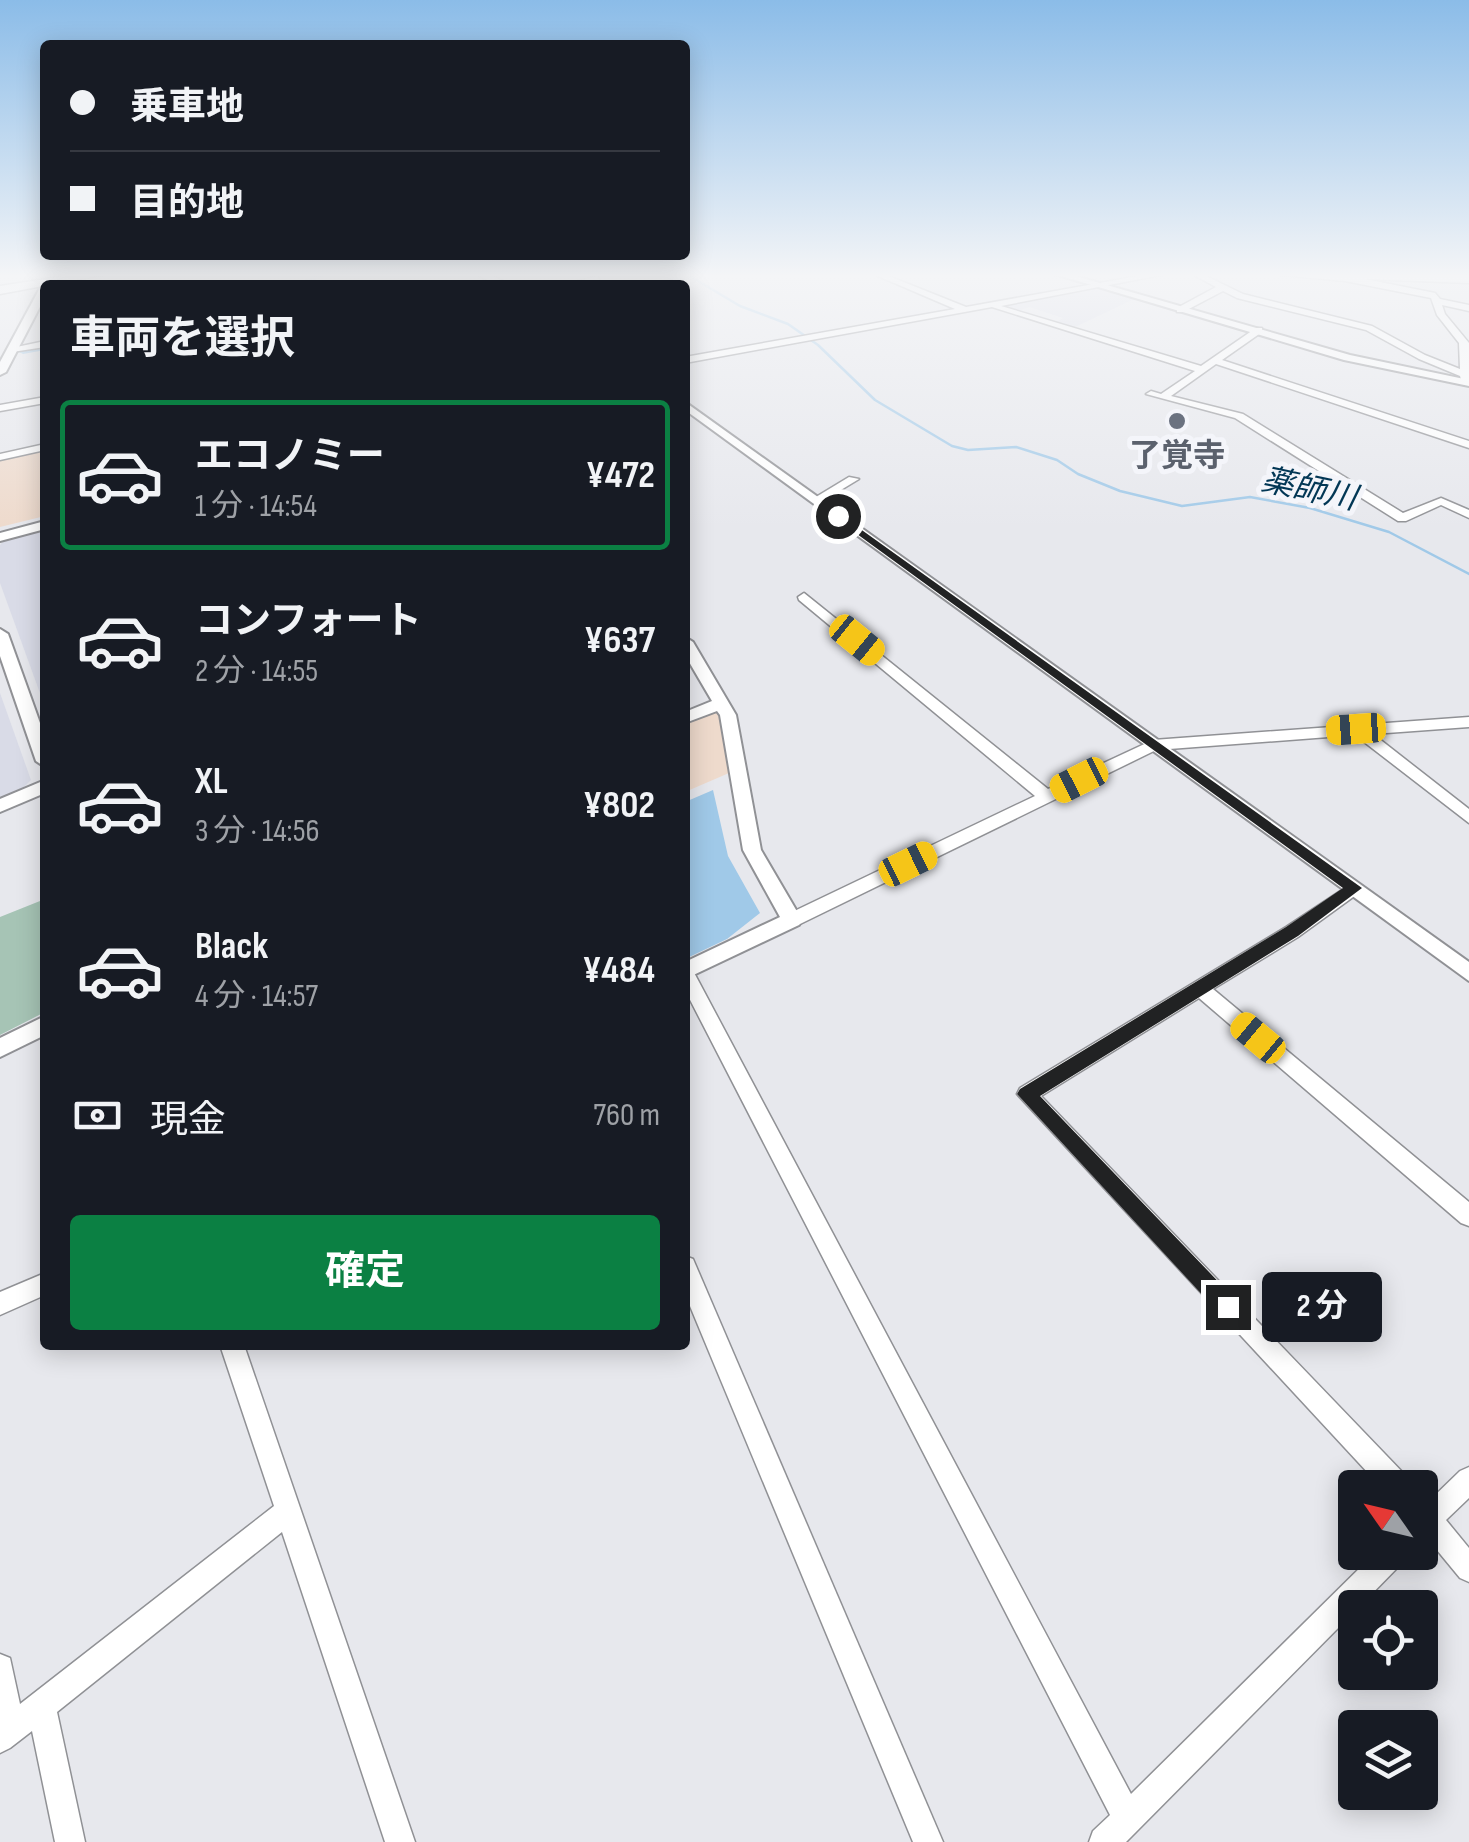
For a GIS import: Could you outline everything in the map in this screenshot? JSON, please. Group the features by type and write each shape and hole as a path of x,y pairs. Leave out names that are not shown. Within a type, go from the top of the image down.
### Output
{"street":[{"path":"1168,359 1203,370"},
{"path":"1219,359 1157,396 1238,416 1402,518 1441,501 1469,514"},
{"path":"1356,359 1466,379"},
{"path":"1424,359 1466,379"},
{"path":"1216,361 1469,445"},
{"path":"0,408 40,401"},
{"path":"690,409 1469,973"},
{"path":"0,457 40,448"},
{"path":"817,500 853,479"},
{"path":"0,536 40,526"},
{"path":"804,596 1046,796"},
{"path":"0,634 40,747"},
{"path":"690,650 728,715 752,850 792,920"},
{"path":"690,716 723,703"},
{"path":"690,970 1154,744 1469,722"},
{"path":"1356,729 1469,817"},
{"path":"0,806 40,788"},
{"path":"1354,888 1292,932 1027,1094 1383,1470"},
{"path":"690,982 1127,1817"},
{"path":"1198,987 1469,1216"},
{"path":"0,1048 40,1028"},
{"path":"690,1280 928,1842"},
{"path":"0,1304 40,1286"},
{"path":"234,1350 400,1842"},
{"path":"1438,1506 1469,1480"},
{"path":"5,1734 287,1512"},
{"path":"1438,1535 1469,1569"},
{"path":"1104,1842 1377,1570"},
{"path":"0,1668 5,1734"},
{"path":"41,1706 70,1842"}],"shaded area":[{"path":"40,451 40,517 0,527 0,459"},
{"path":"40,529 40,693 0,583 0,545 6,538"},
{"path":"0,693 31,780 19,792 0,800"},
{"path":"713,711 720,713 729,773 690,790 690,720"}],"green space":[{"path":"40,901 40,1015 0,1035 0,917"}],"water":[{"path":"713,790 728,856 760,913 727,939 690,957 690,800"}],"waterway":[{"name":"薬師川","path":"832,359 875,400 952,446 968,450 1016,447 1057,460 1078,474 1120,491 1182,506 1250,497 1310,508 1389,532 1469,574"}],"place":[{"name":"了覚寺","path":"1177,421"}],"route":[{"path":"838,516 1354,888 1292,932 1027,1094 1228,1307"}]}
